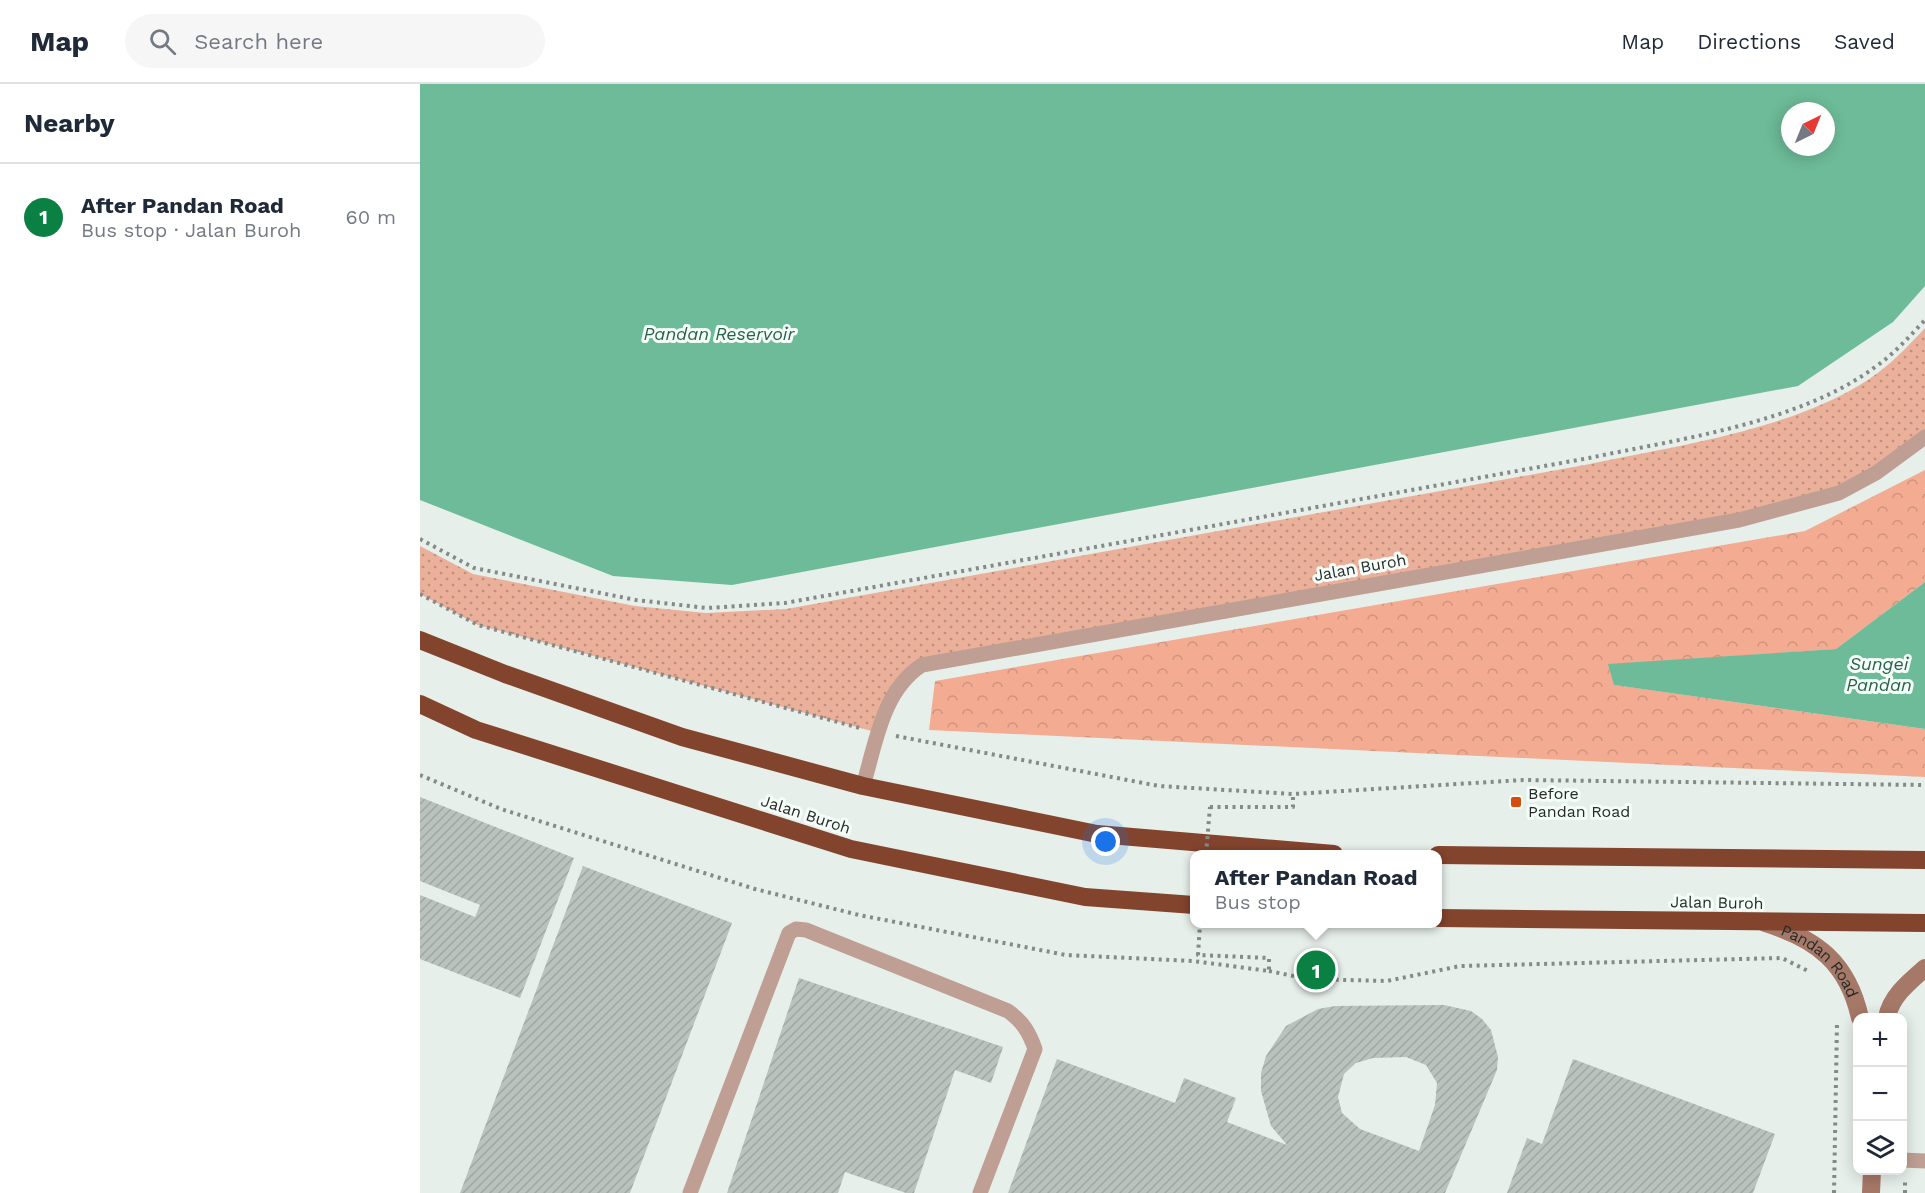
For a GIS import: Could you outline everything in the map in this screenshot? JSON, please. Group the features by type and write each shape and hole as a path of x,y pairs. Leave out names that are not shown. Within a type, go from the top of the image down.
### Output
{"highway":[{"path":"420,640 505,674 682,737 863,786 1097,834 1278,850"},
{"name":"Jalan Buroh","path":"420,704 476,730 851,849 1085,897 1190,905"},
{"path":"1442,855 1925,860"},
{"name":"Jalan Buroh","path":"1442,918 1925,922"}],"street":[{"name":"Pandan Road","path":"1762,922 1807,939 1836,963 1851,987 1859,1013"},
{"path":"1888,1013 1900,991 1925,968"},
{"path":"1871,1193 1872,1175"}],"lane":[{"name":"Jalan Buroh","path":"863,786 891,696 908,674 922,665 1739,520 1839,493 1876,473 1925,437"},
{"path":"690,1193 789,933 796,929 806,930 1008,1011 1019,1019 1029,1032 1035,1049 980,1193"},
{"path":"1907,1160 1925,1161"}],"path":[{"path":"420,539 474,568 636,600 707,608 785,603 1577,460 1695,436 1789,411 1829,394 1874,368 1901,346 1925,320"},
{"path":"420,594 478,625 879,733 1159,786 1293,794 1523,780 1925,785"},
{"path":"420,775 501,809 755,889 859,915 1066,955 1193,961 1269,971 1308,979 1387,981 1460,966 1782,958 1815,975"},
{"path":"1206,850 1210,807 1293,807 1293,794"},
{"path":"1201,928 1198,955 1269,958 1269,971"},
{"path":"1834,1193 1837,1012"},
{"path":"1904,1175 1905,1193"}],"shaded area":[{"path":"1925,328 1925,437 1876,473 1739,520 908,674 879,733 478,625 420,594 420,546 473,574 635,606 706,613 786,609 1590,464 1740,432 1779,421 1849,391 1879,372"}],"green space":[{"path":"1925,470 1925,582 1836,649 1609,665 1615,685 1925,729 1925,777 929,730 935,681 1805,531"}],"water":[{"name":"Pandan Reservoir","path":"420,84 1925,84 1925,286 1893,322 1798,386 732,585 613,576 420,500"},
{"name":"Sungei Pandan","path":"1925,582 1925,729 1614,685 1608,664 1836,649"}],"building":[{"path":"420,797 574,858 520,998 420,959 420,895 475,917 480,905 420,881"},
{"path":"583,866 732,923 630,1193 460,1193"},
{"path":"799,978 1003,1047 991,1083 955,1070 914,1193 906,1193 845,1172 838,1193 727,1193"},
{"path":"1444,1005 1471,1011 1491,1030 1498,1057 1497,1070 1445,1193 1008,1193 1057,1059 1175,1103 1184,1078 1236,1098 1227,1122 1287,1145 1271,1126 1261,1091 1261,1073 1266,1056 1286,1026 1318,1009 1335,1006","holes":["1406,1057 1426,1065 1437,1083 1435,1105 1419,1151 1360,1129 1342,1113 1338,1097 1344,1074 1356,1063 1373,1058"]},
{"path":"1573,1059 1775,1134 1753,1193 1507,1193 1527,1138 1542,1144"}],"place":[{"name":"Before Pandan Road","path":"1516,802"},
{"name":"After Pandan Road","path":"1316,970"}]}
